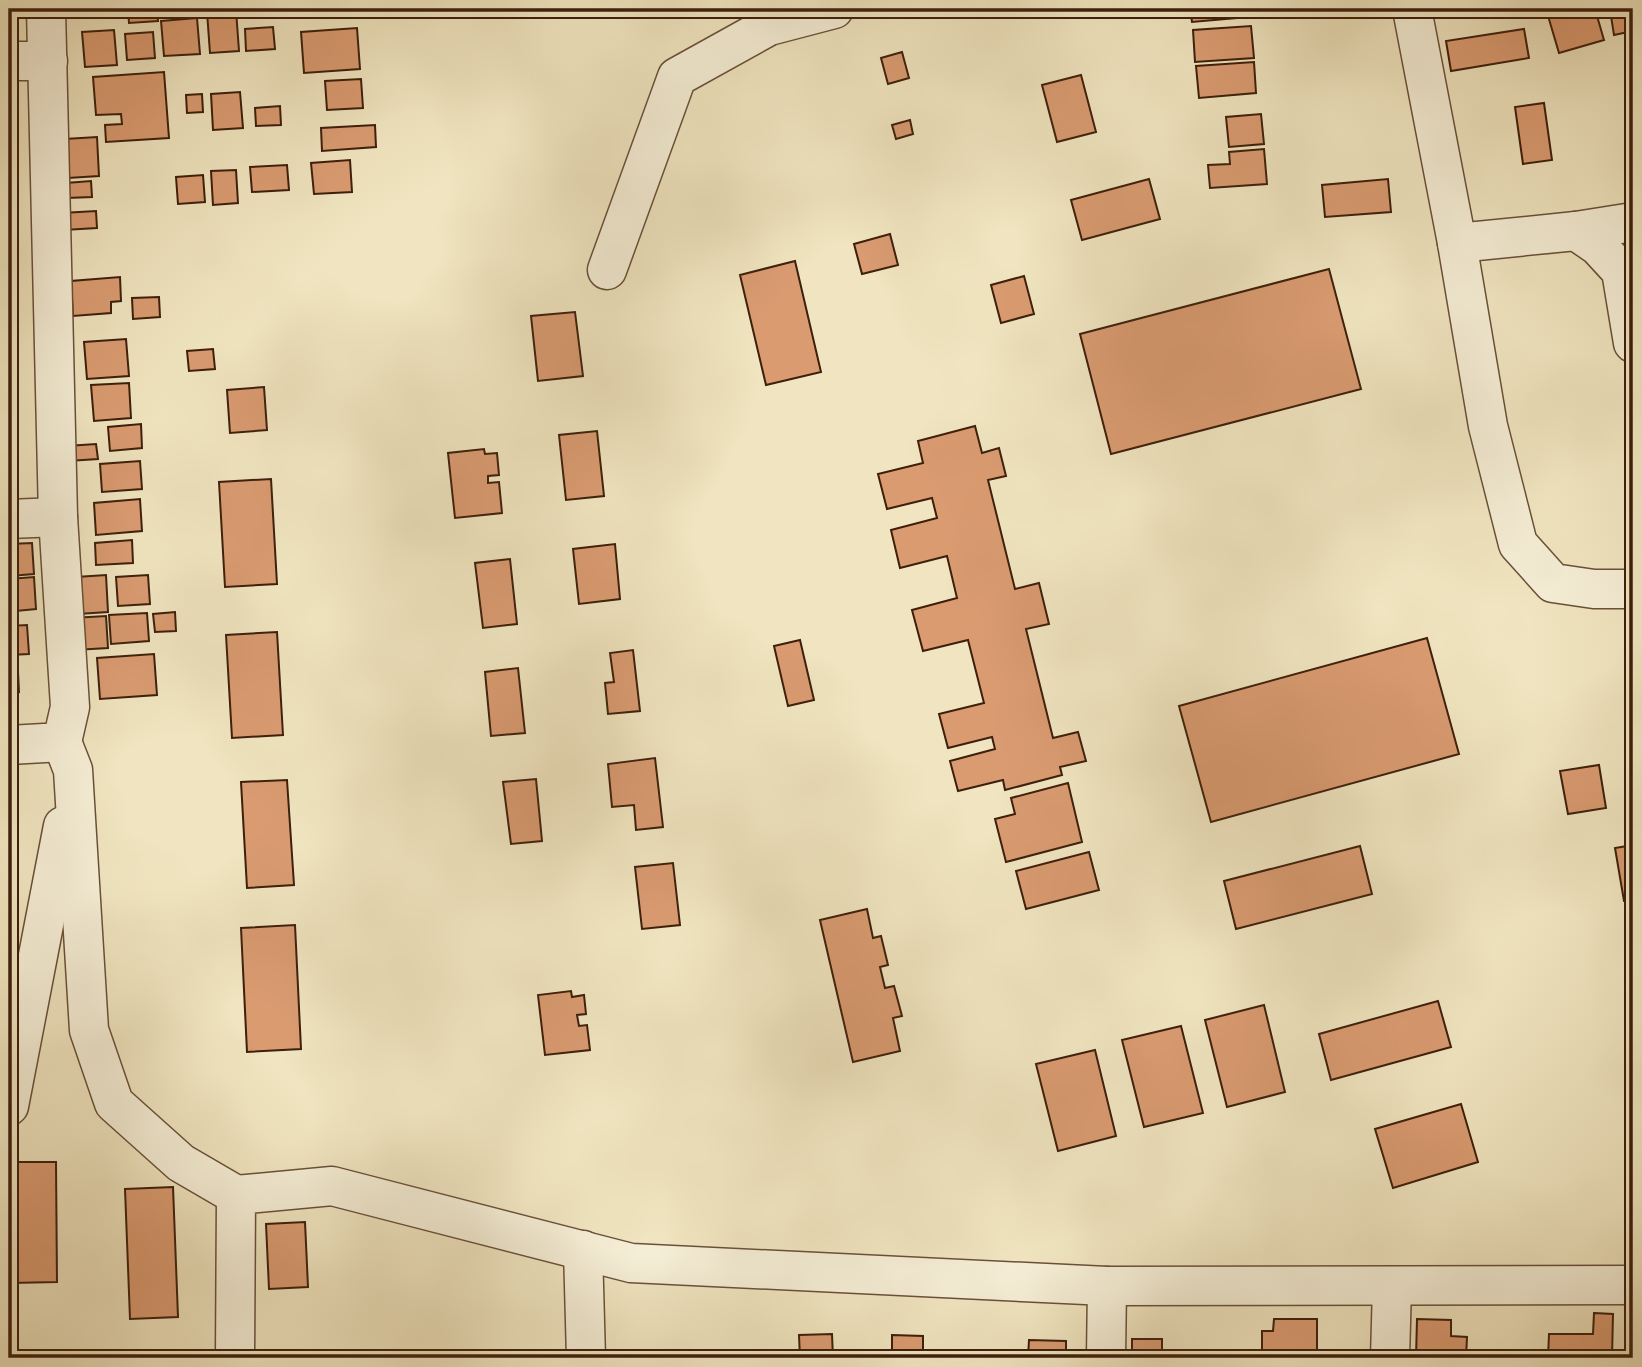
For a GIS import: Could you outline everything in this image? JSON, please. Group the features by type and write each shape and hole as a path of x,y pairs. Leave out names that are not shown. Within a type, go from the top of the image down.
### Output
{"street":[{"path":"9,1106 67,756 70,707 58,517 46,9"},
{"path":"607,270 677,78 769,26 834,9"},
{"path":"1412,9 1457,243 1488,426 1518,544 1553,583 1594,589 1633,589"},
{"path":"9,61 48,61"},
{"path":"1457,243 1576,231 1633,222"},
{"path":"1576,231 1598,246 1621,271 1633,343"},
{"path":"9,519 58,517"},
{"path":"9,745 67,756"},
{"path":"67,756 89,1030 114,1103 181,1163 236,1195 332,1186 631,1263 1107,1286 1633,1285"},
{"path":"234,1358 236,1195"},
{"path":"583,1250 586,1358"},
{"path":"1105,1358 1107,1286"},
{"path":"1390,1358 1392,1286"}],"building":[{"path":"128,9 157,9 158,21 129,23"},
{"path":"434,9 455,9 455,13 435,15"},
{"path":"1190,9 1248,9 1248,17 1192,22"},
{"path":"1546,9 1595,9 1604,40 1559,53"},
{"path":"1633,9 1633,31 1614,35 1610,10"},
{"path":"236,10 239,51 210,53 207,12"},
{"path":"197,18 200,54 164,56 161,21"},
{"path":"1251,26 1254,58 1195,62 1193,30"},
{"path":"273,27 275,49 246,51 245,29"},
{"path":"357,28 360,69 304,73 301,32"},
{"path":"1524,29 1529,58 1451,71 1446,41"},
{"path":"114,30 117,65 85,67 82,32"},
{"path":"153,32 155,58 127,60 125,34"},
{"path":"1633,41 1633,72 1628,42"},
{"path":"902,52 909,78 888,84 881,58"},
{"path":"1254,62 1256,93 1199,98 1196,66"},
{"path":"164,72 169,138 106,142 105,125 122,124 121,114 96,115 93,77"},
{"path":"1081,75 1096,132 1057,142 1042,85"},
{"path":"361,79 363,108 327,110 325,81"},
{"path":"240,92 243,128 213,130 211,94"},
{"path":"202,94 203,112 187,113 186,95"},
{"path":"1544,103 1552,160 1523,164 1515,107"},
{"path":"280,106 281,125 256,126 255,108"},
{"path":"1261,114 1264,144 1229,147 1226,117"},
{"path":"910,120 913,134 896,139 892,125"},
{"path":"375,125 376,147 322,151 321,128"},
{"path":"97,137 99,176 68,178 65,139"},
{"path":"1264,149 1267,184 1210,188 1208,165 1230,164 1229,152"},
{"path":"350,160 352,192 314,194 311,163"},
{"path":"287,165 289,190 252,192 250,167"},
{"path":"236,170 238,203 213,205 211,171"},
{"path":"203,175 205,202 178,204 176,177"},
{"path":"1149,179 1160,219 1082,240 1071,200"},
{"path":"1388,179 1391,212 1325,217 1322,185"},
{"path":"91,181 92,197 67,198 66,183"},
{"path":"96,211 97,228 64,230 62,213"},
{"path":"890,234 898,265 862,274 854,244"},
{"path":"795,261 821,372 766,385 740,275"},
{"path":"1329,269 1361,389 1111,454 1080,334"},
{"path":"1024,276 1034,314 1001,323 991,285"},
{"path":"120,277 121,301 111,302 111,313 73,316 71,281"},
{"path":"159,297 160,317 133,319 132,298"},
{"path":"575,312 583,376 538,381 531,316"},
{"path":"126,339 129,376 87,379 84,342"},
{"path":"213,349 215,369 189,371 187,351"},
{"path":"129,383 131,418 94,421 91,385"},
{"path":"264,387 267,430 230,433 227,390"},
{"path":"141,424 142,448 110,451 108,427"},
{"path":"975,426 982,453 999,448 1006,476 988,480 1015,589 1039,583 1049,624 1026,629 1053,738 1078,732 1086,761 1060,767 1062,775 1005,790 1003,780 958,791 950,761 995,749 992,737 948,748 939,714 984,703 968,640 923,651 912,610 957,598 947,556 900,568 891,530 937,518 932,498 887,509 878,474 923,463 918,441"},
{"path":"597,431 604,496 566,500 559,435"},
{"path":"96,444 98,459 68,461 67,446"},
{"path":"484,449 485,454 497,453 499,475 488,476 488,483 499,482 502,513 455,518 448,453"},
{"path":"140,461 142,489 102,492 100,464"},
{"path":"271,479 277,584 225,587 219,482"},
{"path":"140,499 142,531 96,535 94,503"},
{"path":"132,540 133,563 96,565 95,543"},
{"path":"32,543 34,574 10,576 9,544"},
{"path":"615,544 620,599 579,604 573,549"},
{"path":"510,559 517,624 483,628 475,563"},
{"path":"106,575 108,612 78,614 76,577"},
{"path":"148,575 150,604 118,606 116,577"},
{"path":"34,577 36,609 16,611 15,604 9,605 9,579"},
{"path":"175,612 176,631 155,632 153,614"},
{"path":"147,613 149,641 111,644 109,615"},
{"path":"106,616 108,648 75,650 72,618"},
{"path":"27,625 29,654 9,655 9,626"},
{"path":"277,632 283,735 232,738 226,635"},
{"path":"1427,638 1459,754 1211,822 1179,706"},
{"path":"800,640 814,700 788,706 774,646"},
{"path":"633,650 640,711 608,714 605,683 614,682 610,653"},
{"path":"154,654 157,695 100,699 97,658"},
{"path":"518,668 525,733 491,736 485,672"},
{"path":"18,672 19,692 9,693 9,673"},
{"path":"655,758 663,827 636,830 634,805 612,807 608,764"},
{"path":"1599,765 1606,808 1568,814 1560,771"},
{"path":"536,779 542,841 511,844 503,782"},
{"path":"287,780 294,885 247,888 241,782"},
{"path":"1068,783 1082,842 1006,862 995,819 1015,814 1011,798"},
{"path":"1633,845 1633,900 1624,901 1615,848"},
{"path":"1360,846 1372,894 1236,929 1224,881"},
{"path":"1089,852 1099,890 1026,909 1016,871"},
{"path":"673,863 680,925 642,929 635,867"},
{"path":"867,909 873,938 881,936 888,965 880,967 885,988 894,986 902,1016 893,1018 900,1051 853,1062 820,920"},
{"path":"295,925 301,1049 247,1052 241,928"},
{"path":"571,991 572,997 584,995 586,1014 577,1015 579,1026 587,1025 590,1050 545,1055 538,995"},
{"path":"1438,1001 1451,1047 1331,1080 1319,1034"},
{"path":"1264,1005 1285,1092 1227,1107 1205,1020"},
{"path":"1181,1026 1203,1113 1144,1127 1122,1040"},
{"path":"1095,1050 1116,1136 1058,1151 1036,1064"},
{"path":"1461,1104 1478,1162 1393,1188 1375,1129"},
{"path":"9,1162 56,1162 57,1282 10,1283"},
{"path":"173,1187 178,1317 130,1319 125,1189"},
{"path":"305,1222 308,1287 269,1289 266,1224"},
{"path":"1594,1313 1613,1314 1612,1358 1548,1358 1549,1334 1593,1334"},
{"path":"1274,1319 1317,1319 1317,1358 1274,1358 1274,1355 1262,1355 1262,1331 1273,1331"},
{"path":"1417,1319 1451,1320 1451,1336 1467,1337 1466,1358 1416,1358"},
{"path":"832,1334 833,1358 800,1358 799,1335"},
{"path":"892,1335 923,1336 923,1358 892,1358"},
{"path":"1132,1339 1162,1339 1162,1358 1132,1358"},
{"path":"1029,1340 1066,1341 1066,1358 1028,1358"}]}
